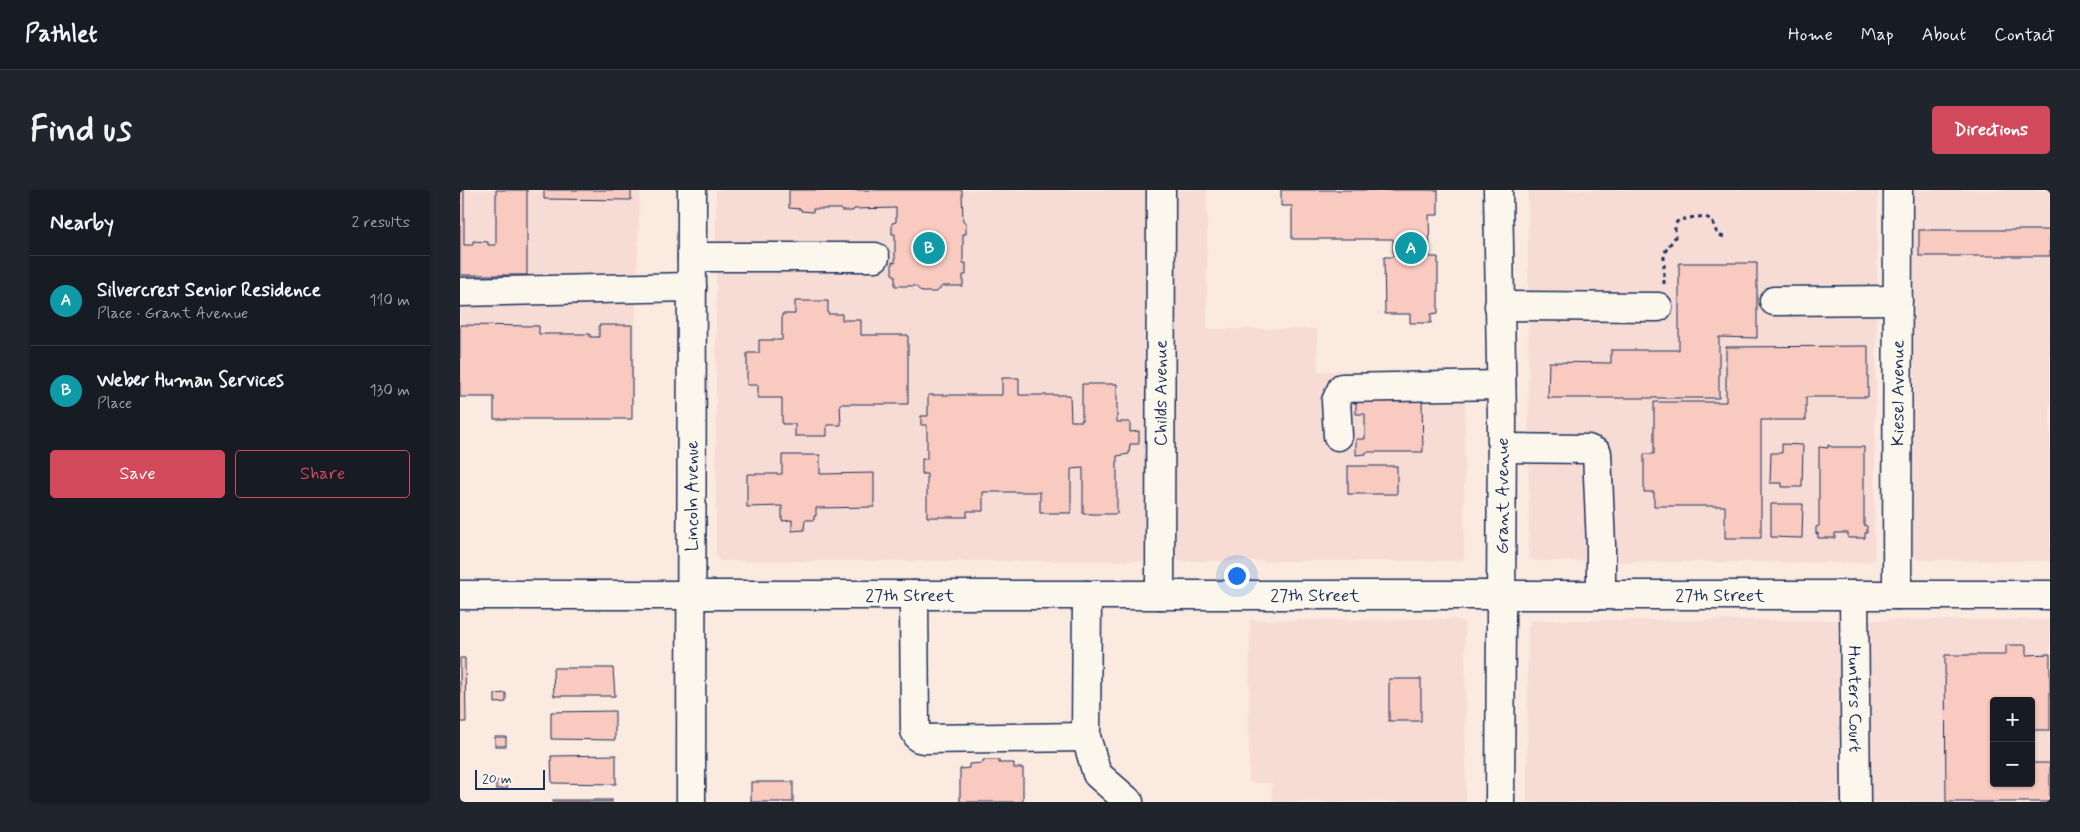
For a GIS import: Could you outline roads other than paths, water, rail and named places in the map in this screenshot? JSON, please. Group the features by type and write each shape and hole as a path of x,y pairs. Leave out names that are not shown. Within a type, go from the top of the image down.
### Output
{"street":[{"name":"Lincoln Avenue","path":"692,190 692,802"},
{"name":"Childs Avenue","path":"1160,595 1161,190"},
{"name":"Grant Avenue","path":"1498,190 1502,448 1500,802"},
{"name":"Kiesel Avenue","path":"1896,596 1898,190"},
{"path":"692,257 875,257"},
{"path":"460,292 692,287"},
{"path":"1774,301 1898,300"},
{"path":"1499,306 1658,307"},
{"path":"1338,436 1336,400 1342,388 1501,384"},
{"path":"1502,448 1588,449 1597,453 1601,545 1600,595"},
{"name":"27th Street","path":"460,595 2050,595"},
{"path":"914,595 915,731 919,738 923,740 1086,737"},
{"path":"1087,595 1086,737 1097,774 1129,802"},
{"name":"Hunters Court","path":"1854,595 1856,802"}],"place":[{"name":"Weber Human Services","path":"929,248"},
{"name":"Silvercrest Senior Residence","path":"1411,248"}]}
